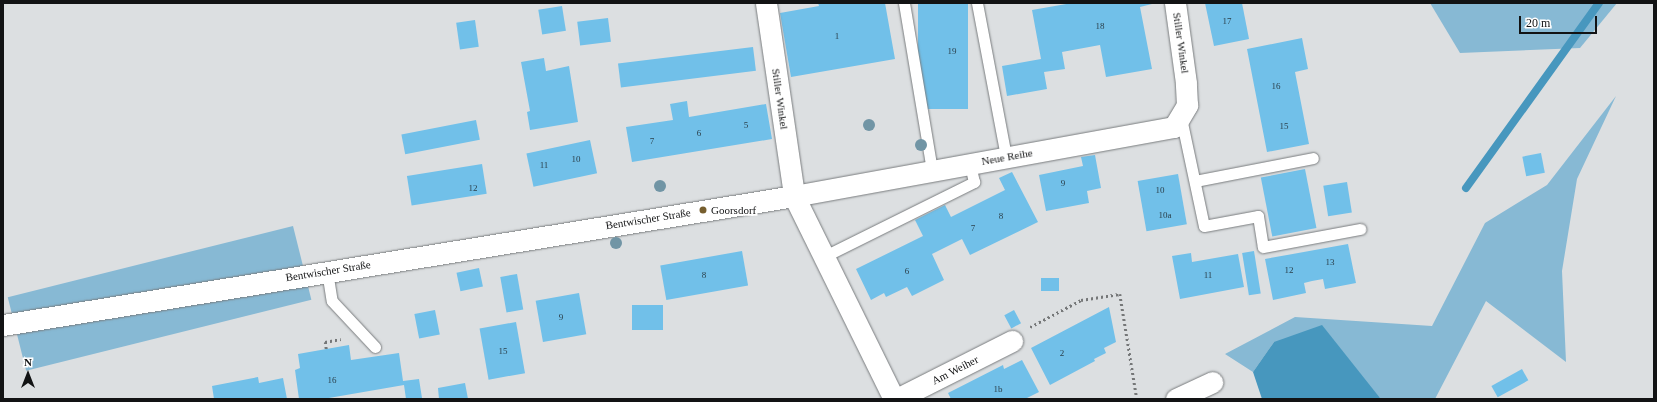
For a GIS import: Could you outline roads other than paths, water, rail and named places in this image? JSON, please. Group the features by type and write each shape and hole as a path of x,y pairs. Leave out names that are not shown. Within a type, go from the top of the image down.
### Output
{"street":[{"name":"Stiller Winkel","path":"766,3 794,196"},
{"name":"Stiller Winkel","path":"1175,3 1186,83 1187,104 1181,118"},
{"name":"Neue Reihe","path":"794,196 1174,127 1181,118"},
{"path":"794,196 894,399"},
{"name":"Bentwischer Straße","path":"3,325 794,196"},
{"name":"Am Weiher","path":"897,399 1012,341"},
{"path":"1176,399 1212,382"}],"lane":[{"path":"904,3 932,171"},
{"path":"977,3 1006,157"},
{"path":"1181,118 1204,226 1258,216 1263,247 1360,229"},
{"path":"1194,181 1313,158"},
{"path":"823,257 974,182 970,164"},
{"path":"327,271 332,301 375,347"}],"waterway":[{"path":"1466,188 1599,3"}],"place":[{"name":"Goorsdorf","path":"703,210"}]}
